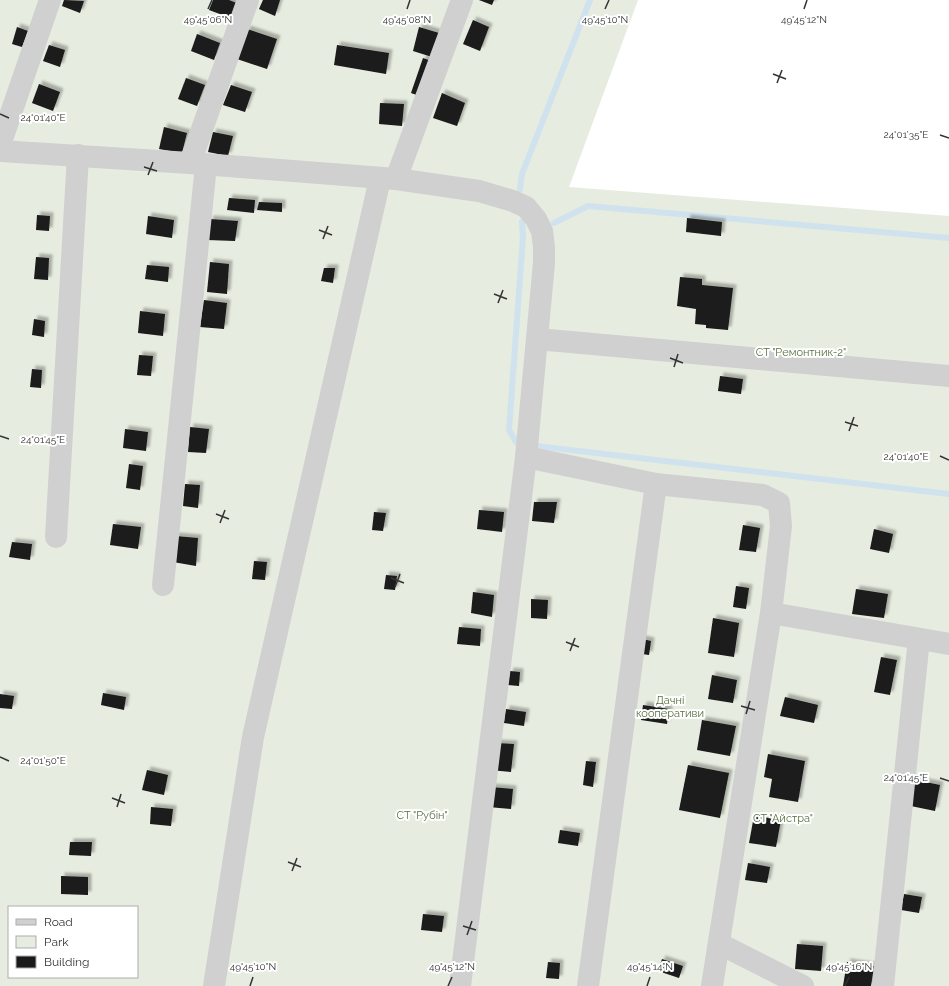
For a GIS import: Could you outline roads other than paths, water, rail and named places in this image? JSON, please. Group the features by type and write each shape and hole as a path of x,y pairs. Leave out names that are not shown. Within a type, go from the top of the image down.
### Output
{"street":[{"path":"0,145 50,0"},
{"path":"163,585 198,164 248,0"},
{"path":"214,986 253,737 388,179 462,0"},
{"path":"0,151 78,155 388,179 479,191 513,201 526,208 536,218 542,231 544,252 526,457 460,986"},
{"path":"56,538 78,155"},
{"path":"537,339 949,376"},
{"path":"526,457 656,484 763,495 779,503 782,526 771,613 720,944 712,986"},
{"path":"588,986 656,484"},
{"path":"771,613 949,644"},
{"path":"883,986 919,639"},
{"path":"720,944 803,986"}],"waterway":[{"path":"520,189 522,174 590,0"},
{"path":"554,223 588,206 949,238"},
{"path":"516,442 509,430 523,237 522,222"},
{"path":"536,446 949,494"}],"park label":[{"name":"СТ \"Ремонтник-2\"","path":"801,352"},
{"name":"Дачні кооперативи","path":"670,706"},
{"name":"СТ \"Рубін\"","path":"422,815"},
{"name":"СТ \"Айстра\"","path":"783,818"}]}
